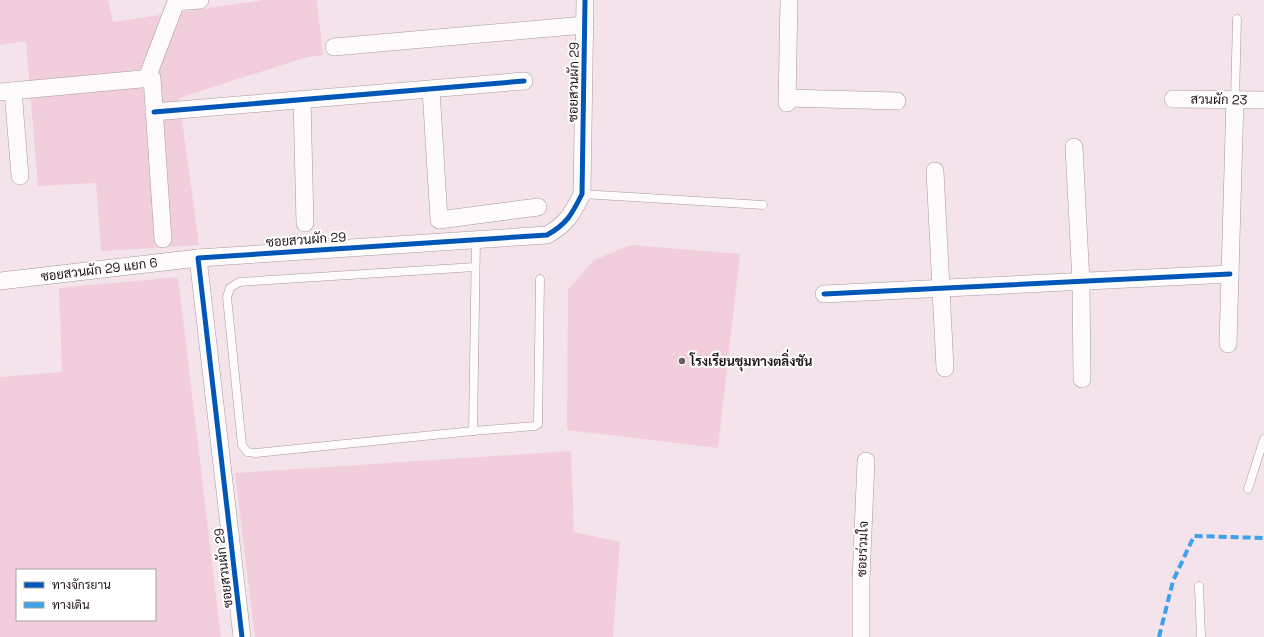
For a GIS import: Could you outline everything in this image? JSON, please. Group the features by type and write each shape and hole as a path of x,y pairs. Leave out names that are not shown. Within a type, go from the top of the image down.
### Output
{"street":[{"path":"147,78 176,2 200,0"},
{"name":"ซอยสวนผัก 29","path":"242,637 198,258 476,238 547,235 561,228 572,214 582,194 585,0"},
{"path":"789,0 787,101 897,100"},
{"path":"334,47 585,25"},
{"path":"20,176 7,92 152,78 163,238"},
{"path":"154,112 524,81"},
{"path":"431,89 438,220 538,206"},
{"name":"สวนผัก 23","path":"1173,99 1264,100"},
{"path":"302,100 305,223"},
{"path":"1228,344 1235,100"},
{"path":"1074,147 1081,282 1082,379"},
{"path":"935,171 946,368"},
{"name":"ซอยสวนผัก 29 แยก 6","path":"0,281 198,258"},
{"path":"824,294 1230,274"},
{"name":"ซอยร่วมใจ","path":"861,637 861,580 866,461"}],"lane":[{"path":"1235,100 1237,19"},
{"path":"582,194 763,206"},
{"path":"473,431 476,238"},
{"path":"475,267 239,282 230,288 227,297 242,445 247,452 256,453 535,426 538,424 540,279"},
{"path":"1248,489 1264,439"},
{"path":"1199,586 1201,637"}],"shaded area":[{"path":"0,0 108,0 113,22 263,0 317,0 323,55 304,58 179,98 199,245 101,251 96,183 38,186 26,41 0,45"},
{"path":"631,245 740,254 718,448 567,430 568,290 594,260"},
{"path":"178,277 221,637 0,637 0,377 62,372 59,288"},
{"path":"571,451 574,532 620,542 613,637 255,637 235,473"}],"marked path":[{"path":"1159,637 1173,581 1194,536 1264,538"}],"cycle path":[{"path":"242,637 198,258 547,235 554,231 568,218 582,194 585,0"},
{"path":"154,112 524,81"},
{"path":"824,294 1230,274"}],"place":[{"name":"โรงเรียนชุมทางตลิ่งชัน","path":"682,361"}]}
